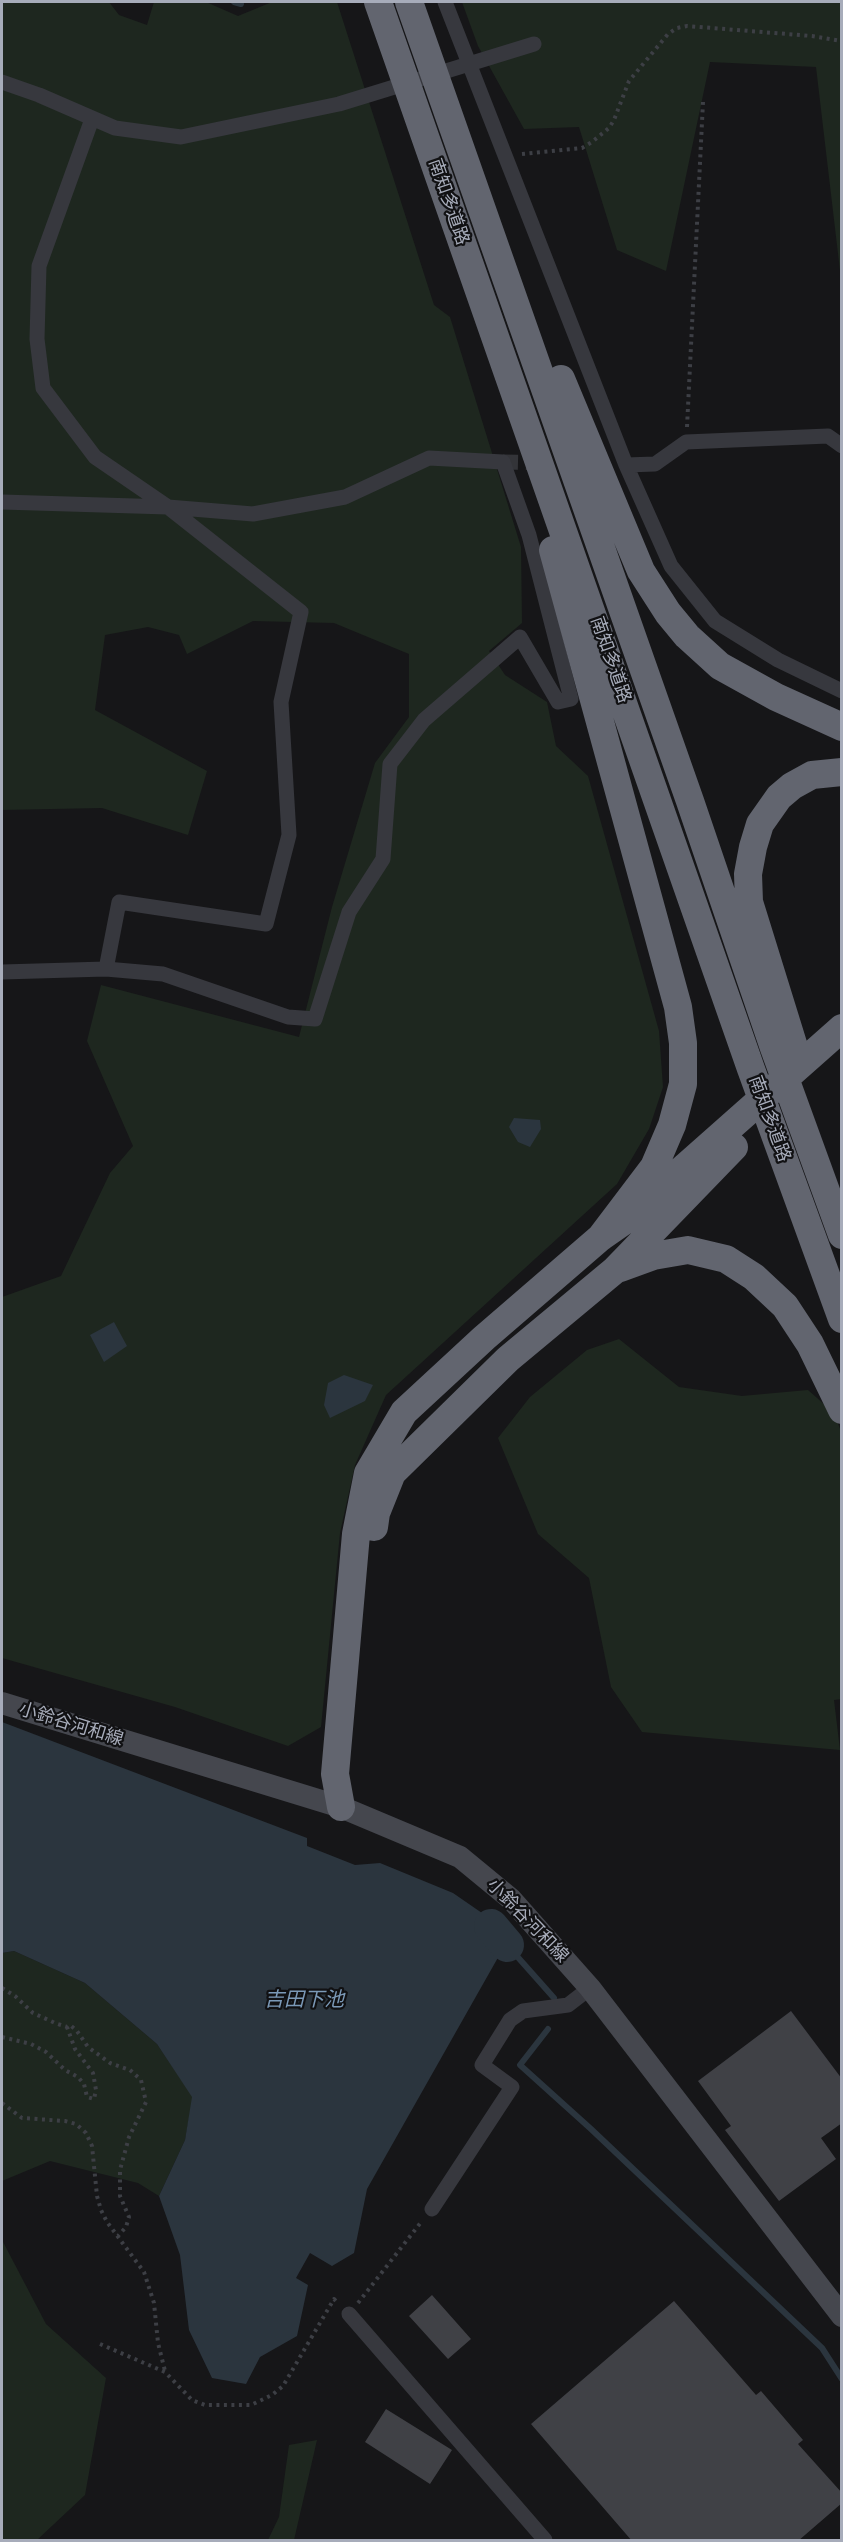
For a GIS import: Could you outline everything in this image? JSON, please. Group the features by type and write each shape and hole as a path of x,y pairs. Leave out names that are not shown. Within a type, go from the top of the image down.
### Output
{"highway":[{"name":"南知多道路","path":"378,2 751,1069 842,1319"},
{"name":"南知多道路","path":"409,2 611,582 690,801 781,1040"},
{"path":"393,46 390,76 547,530 678,1007 683,1043 683,1084 672,1125 654,1167 601,1237"},
{"path":"469,171 484,182 529,288 572,409 641,572 668,613 687,636 720,666 776,697 842,727"},
{"path":"842,772 812,775 785,792 760,824 748,874 749,902 781,1040 812,1127 842,1186"},
{"path":"341,1807 335,1774 356,1534 368,1473 404,1412 484,1338 601,1237 633,1213 842,1028"},
{"path":"341,1807 354,1774 362,1656 376,1513 392,1473 507,1359 615,1270 741,1140 842,1048"},
{"name":"南知多道路","path":"812,1127 842,1235"},
{"path":"615,1270 653,1256 688,1250 726,1259 754,1277 785,1306 810,1344 842,1410"}],"main road":[{"name":"小鈴谷河和線","path":"2,1702 341,1807 460,1857 511,1899 590,1988 842,2316"}],"street":[{"path":"445,2 626,465 671,566 716,621 778,660 842,691"},
{"path":"2,82 39,95 115,128 182,137 339,104 534,44"},
{"path":"92,119 39,266 37,339 43,388 95,457 168,507 301,612 281,702 289,835 266,924 119,902 106,969"},
{"path":"626,465 655,464 686,442 828,436 842,446"},
{"path":"2,502 168,507 253,514 345,497 429,458 502,462 529,535 571,699 558,702 520,637 424,720 390,764 383,859 349,912 315,1018 288,1017 163,974 106,969 2,972"},
{"path":"432,2209 512,2087 482,2065 510,2020 523,2011 568,2005 590,1988"},
{"path":"349,2314 545,2541"}],"path":[{"path":"506,156 582,148 592,142 609,128 614,120 629,81 668,34 677,28 687,26 812,36 842,41"},
{"path":"686,442 704,102"},
{"path":"2,1989 15,1996 33,2013 67,2027 70,2025 88,2047 110,2063 130,2070 141,2080 146,2102 129,2137 120,2170 120,2196 129,2217 126,2227 118,2236"},
{"path":"2,2037 31,2044 46,2052 65,2070 78,2077 84,2084 87,2097 94,2099 96,2090 93,2073 75,2049 67,2027"},
{"path":"2,2103 22,2118 65,2121 76,2124 86,2133 92,2146 97,2196 101,2210 144,2272 154,2303 158,2343 165,2372"},
{"path":"100,2344 165,2372 192,2400 205,2405 252,2405 272,2395 283,2386 334,2298 349,2314 432,2209"}],"shaded area":[{"path":"2,2 109,2 119,15 147,25 154,2 206,2 238,16 272,2 337,2 434,305 450,317 521,547 522,623 489,651 505,675 547,702 556,746 588,776 659,1031 663,1087 649,1129 617,1184 386,1395 355,1465 340,1533 321,1727 288,1746 175,1707 2,1658 2,1297 61,1276 110,1173 133,1146 87,1041 101,985 299,1037 332,907 375,763 409,717 409,654 334,623 253,621 187,654 179,635 148,627 105,635 95,710 207,771 188,835 102,808 2,810"},
{"path":"462,2 841,2 841,279 816,67 710,62 666,271 617,250 579,127 524,129 478,46"},
{"path":"619,1339 679,1387 742,1396 808,1390 834,1413 842,1434 842,1699 834,1700 840,1750 642,1732 611,1687 589,1578 538,1534 498,1438 530,1397 587,1350"},
{"path":"14,1951 85,1983 157,2044 193,2097 185,2140 159,2196 138,2183 50,2161 2,2181 2,1953"},
{"path":"2,2240 46,2324 106,2378 85,2495 37,2540 2,2540"},
{"path":"317,2440 294,2540 268,2540 279,2517 289,2445"}],"water":[{"path":"514,1118 540,1120 541,1129 530,1147 518,1142 509,1127"},
{"path":"114,1322 127,1346 104,1362 90,1335"},
{"path":"344,1375 373,1385 365,1401 330,1418 324,1405 328,1383"},
{"name":"吉田下池","path":"2,1722 307,1838 307,1846 355,1865 380,1863 453,1893 495,1922 487,1930 500,1954 367,2189 354,2253 332,2266 310,2253 296,2278 308,2285 297,2336 260,2357 246,2384 212,2378 189,2330 180,2255 159,2196 185,2140 192,2097 157,2044 85,1983 14,1951 2,1953"}],"building":[{"path":"791,2011 842,2079 842,2123 821,2138 836,2159 779,2201 725,2130 731,2126 698,2081"},
{"path":"432,2295 471,2339 448,2359 409,2316"},
{"path":"674,2301 756,2395 761,2391 803,2440 798,2444 842,2493 842,2503 798,2541 632,2541 531,2424"},
{"path":"386,2409 452,2450 430,2484 365,2442"}],"waterway":[{"path":"234,2 241,4"},
{"path":"491,1926 507,1945"},
{"path":"507,1945 554,1998"},
{"path":"548,2029 520,2065 591,2129 822,2348 842,2379"}],"tunnel":[{"path":"503,462 545,463"}]}
